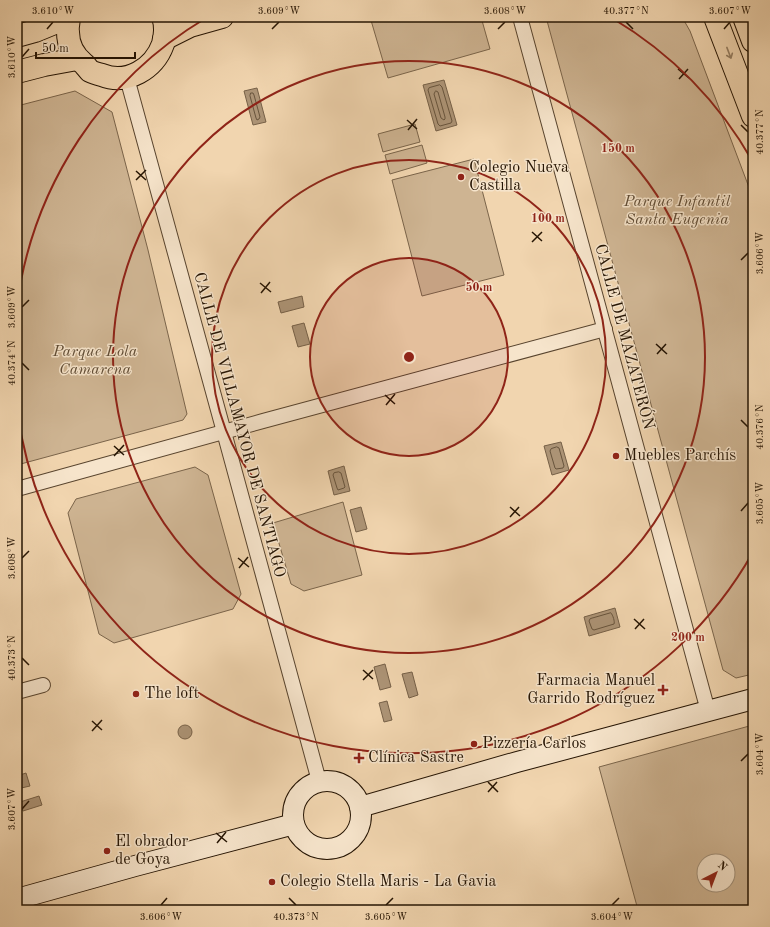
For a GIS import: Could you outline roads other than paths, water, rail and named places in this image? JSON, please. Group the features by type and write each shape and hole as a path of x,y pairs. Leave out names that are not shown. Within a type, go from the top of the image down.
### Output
{"main road":[{"path":"17,36 35,31 69,17 68,32 70,46 77,59 91,71 108,78 127,78 140,73 152,64 160,52 164,38 165,22 163,17"},
{"path":"164,38 190,26 222,17"},
{"path":"715,17 753,116"},
{"path":"744,17 753,41"},
{"path":"17,72 77,59"},
{"path":"360,807 517,762 753,699"},
{"path":"319,781 331,781 341,784 349,789 356,797 360,807 361,818 357,830 350,839 341,846 330,848 318,847 307,842 299,834 294,824 293,812 295,802 301,792 310,785 319,781"},
{"path":"17,899 294,824"}],"street":[{"name":"CALLE DE MAZATERÓN","path":"520,17 708,711"},
{"name":"CALLE DE VILLAMAYOR DE SANTIAGO","path":"127,78 319,781"},
{"path":"17,489 605,329"},
{"path":"17,692 43,685"}],"water":[{"path":"444,80 457,125 436,131 423,85"},
{"path":"257,88 266,122 253,125 244,91"},
{"path":"302,296 304,307 281,313 278,302"},
{"path":"304,323 310,344 298,347 292,326"},
{"path":"561,442 569,470 552,475 544,446"},
{"path":"344,466 350,491 334,495 328,471"},
{"path":"361,507 367,529 356,532 350,510"},
{"path":"615,608 620,627 589,636 584,617"},
{"path":"385,664 391,687 380,690 374,667"},
{"path":"412,672 418,695 409,698 402,674"},
{"path":"387,701 392,720 384,722 379,703"},
{"path":"182,725 188,725 192,729 192,735 188,739 182,739 178,735 178,729"},
{"path":"26,773 30,786 17,789 17,776"},
{"path":"39,796 42,805 23,811 20,802"}],"place":[{"name":"Colegio Nueva Castilla","path":"461,177"},
{"name":"Muebles Parchís","path":"616,456"},
{"name":"Farmacia Manuel Garrido Rodríguez","path":"663,690"},
{"name":"The loft","path":"136,694"},
{"name":"Pizzería Carlos","path":"474,744"},
{"name":"Clínica Sastre","path":"359,758"},
{"name":"El obrador de Goya","path":"107,851"},
{"name":"Colegio Stella Maris - La Gavia","path":"272,882"}],"park label":[{"name":"Parque Infantil Santa Eugenia","path":"677,211"},
{"name":"Parque Lola Camarena","path":"95,361"}]}
